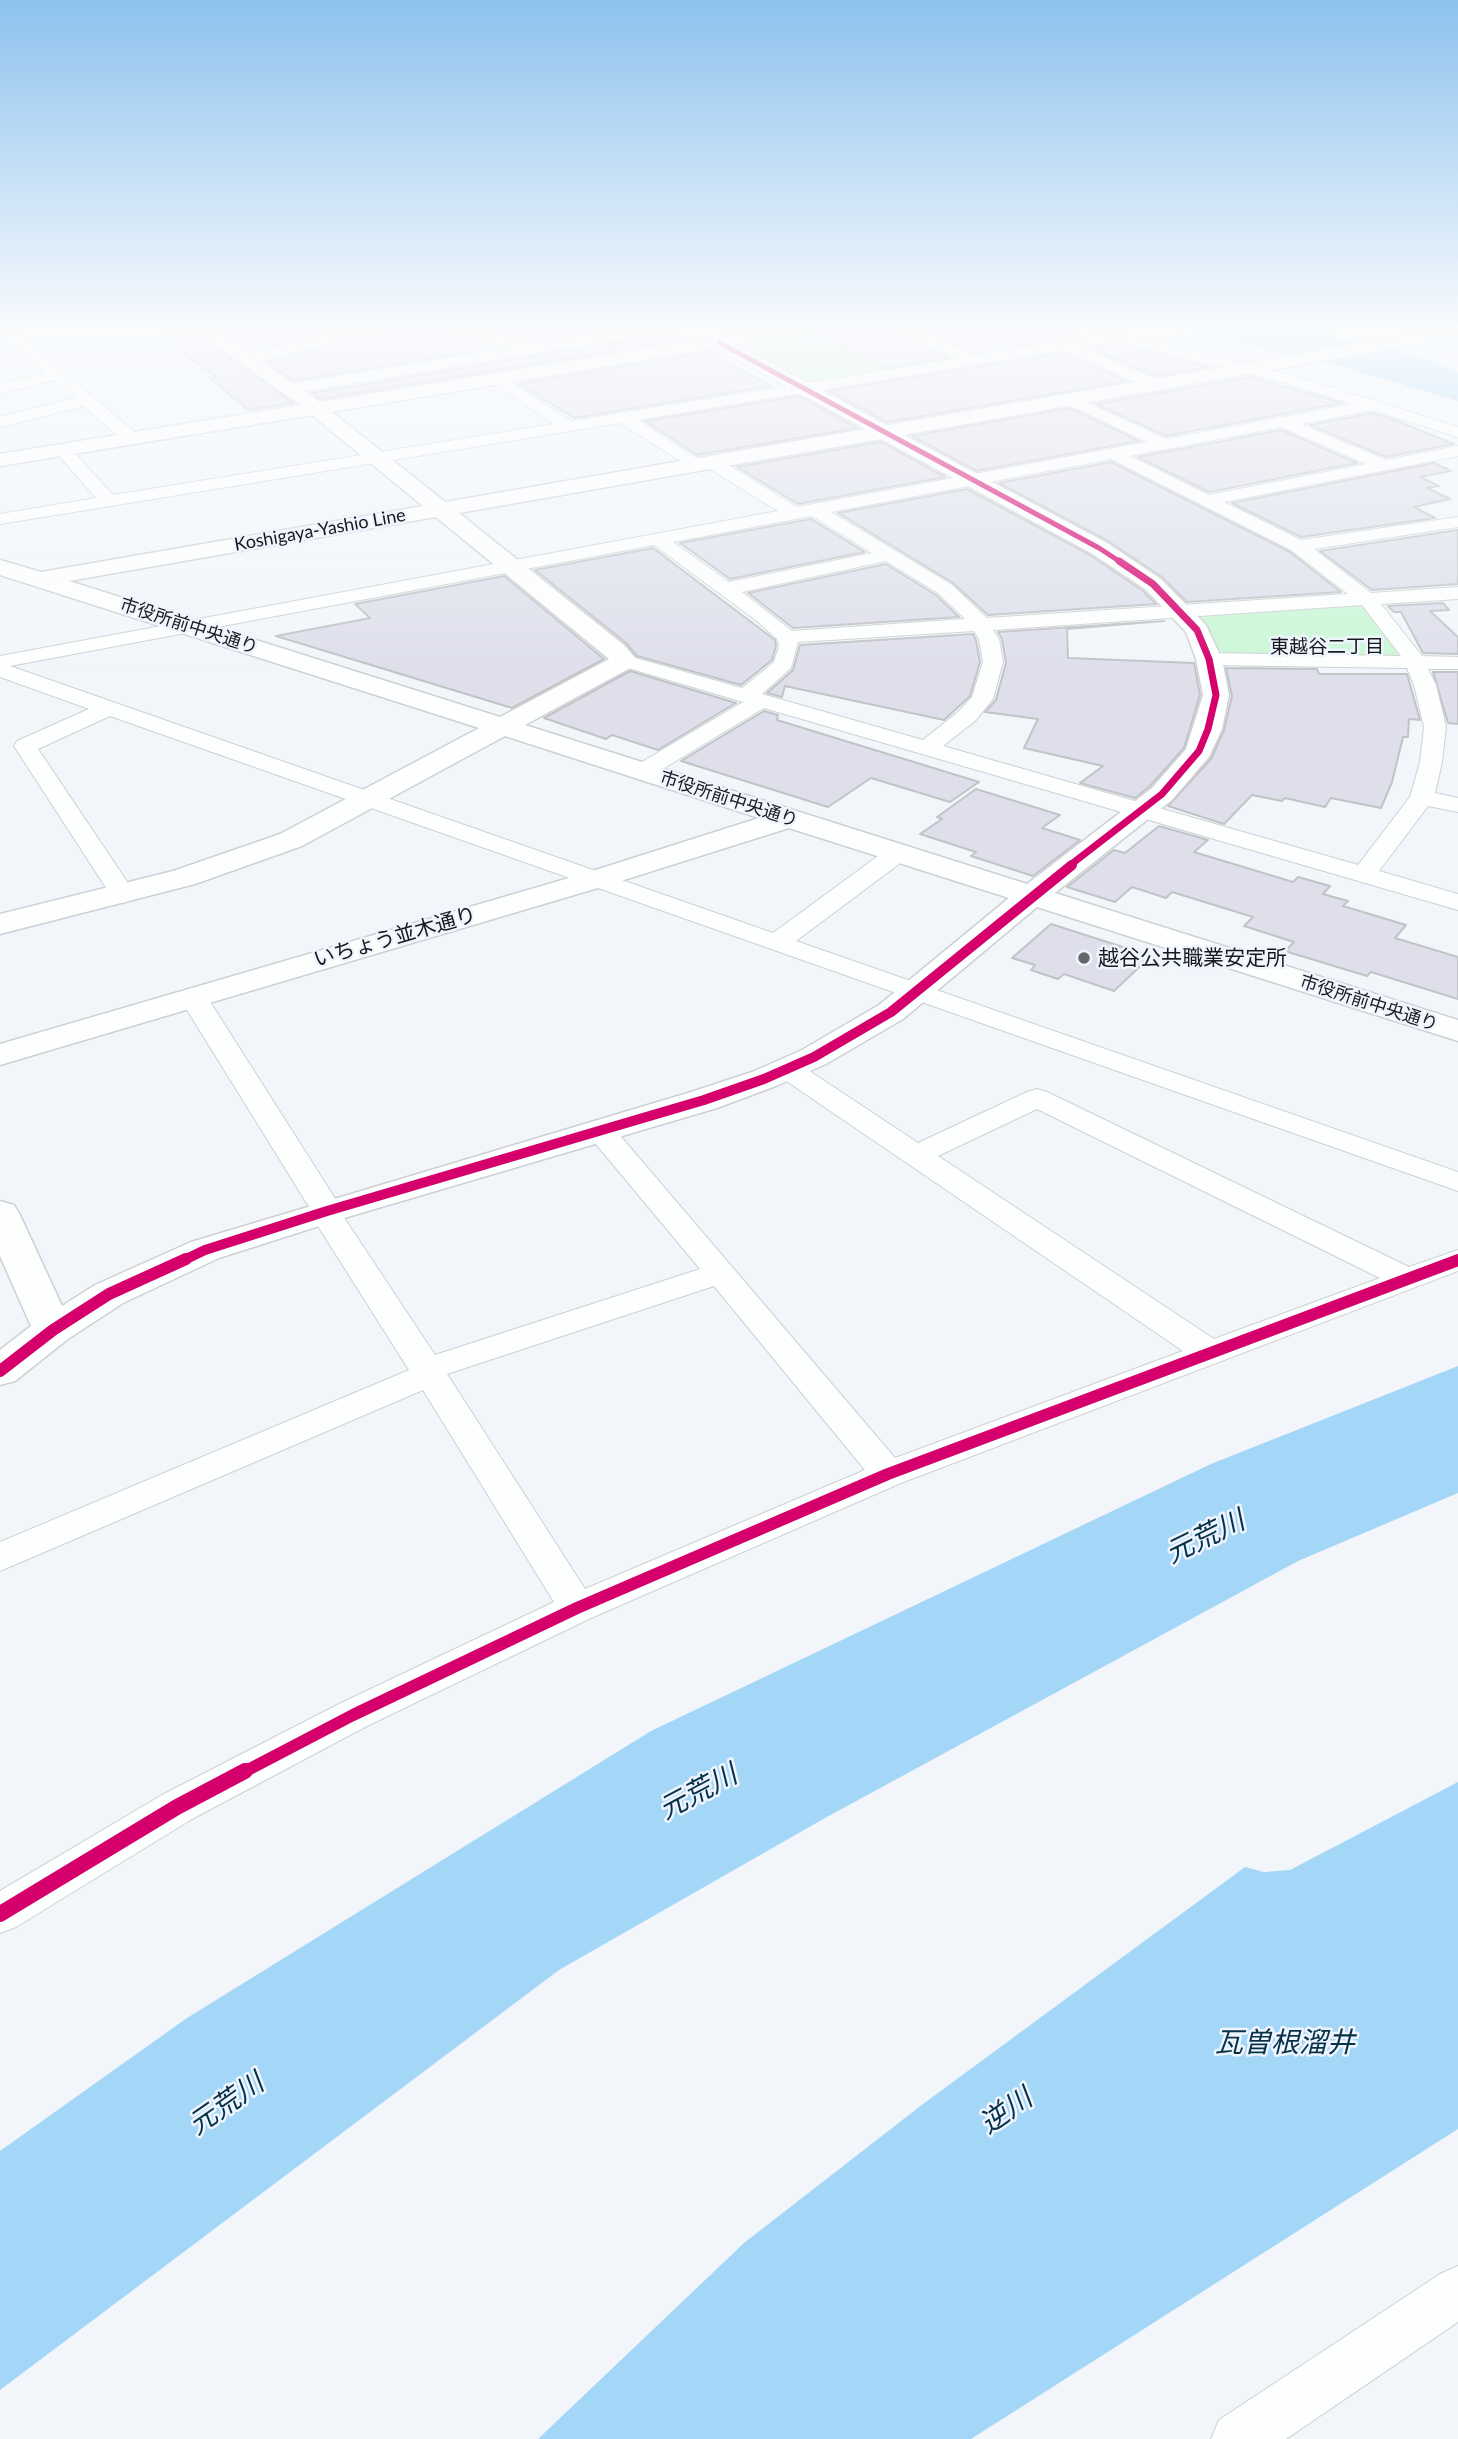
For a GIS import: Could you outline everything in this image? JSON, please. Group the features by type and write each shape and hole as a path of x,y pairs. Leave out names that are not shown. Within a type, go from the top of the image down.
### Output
{"street":[{"path":"0,460 103,443"},
{"path":"359,443 625,661 1458,902"},
{"path":"0,520 472,443"},
{"path":"667,443 795,514"},
{"name":"Koshigaya-Yashio Line","path":"0,586 821,443"},
{"path":"0,1371 53,1330 109,1294 205,1250 326,1211 600,1131 789,1070 869,1027 1162,794 1184,772 1203,743 1216,695 1209,659 1197,631 1181,611 1128,565 905,443"},
{"path":"0,662 1170,443"},
{"path":"1331,443 1383,465"},
{"path":"62,450 109,502"},
{"path":"1209,500 1458,450"},
{"path":"1113,454 1298,546 1367,599 1382,615 1415,662 1425,685 1435,727 1431,762 1422,798 1364,874"},
{"path":"816,510 945,589 981,624 992,648 993,662 986,691 967,716 928,747"},
{"path":"1298,546 1458,522"},
{"path":"643,771 752,699 784,664 789,646 787,637 657,539"},
{"path":"726,589 890,555"},
{"name":"市役所前中央通り","path":"0,567 1458,1031"},
{"path":"787,637 1458,593"},
{"path":"1209,659 1458,663"},
{"path":"0,923 123,895 236,861 291,840 625,661"},
{"path":"0,670 1458,1182"},
{"path":"109,708 25,746 123,895"},
{"path":"1435,727 1458,729"},
{"path":"1422,798 1458,805"},
{"name":"いちょう並木通り","path":"0,1055 597,879 789,818"},
{"path":"777,942 898,853"},
{"path":"193,997 577,1608"},
{"path":"789,1070 1209,1352"},
{"path":"917,1155 1037,1098 1406,1278"},
{"path":"600,1131 888,1474"},
{"path":"0,1213 10,1259 53,1330"},
{"path":"0,1914 177,1807 353,1715 577,1608 888,1474 1458,1260"},
{"path":"0,1557 428,1371 721,1273"},
{"path":"1238,2439 1458,2292"}],"green space":[{"path":"1351,604 1365,608 1400,653 1390,658 1231,655 1219,650 1200,618 1208,613"}],"water":[{"name":"元荒川","path":"1458,1366 1458,1493 1298,1561 825,1818 559,1970 0,2390 0,2151 187,2018 651,1731 1211,1464"},
{"name":"瓦曽根溜井","path":"1458,1782 1458,2129 971,2439 538,2439 744,2243 923,2104 1245,1867 1264,1872 1290,1870"}],"building":[{"path":"678,443 769,443 697,455"},
{"path":"882,443 945,477 798,504 737,467"},
{"path":"925,443 1129,443 977,471"},
{"path":"1213,443 1311,443 1357,463 1209,492 1138,457"},
{"path":"1352,443 1454,444 1386,457"},
{"path":"1111,462 1290,552 1341,592 1187,602 1162,577 1108,541 999,483"},
{"path":"1434,463 1451,471 1420,477 1439,486 1427,488 1450,499 1414,507 1435,518 1301,537 1232,503"},
{"path":"967,489 1090,555 1143,591 1156,604 988,615 953,583 838,513"},
{"path":"811,519 865,552 730,579 680,543"},
{"path":"1458,530 1458,584 1372,590 1320,551"},
{"path":"653,548 775,640 772,660 741,685 637,656 626,643 535,570"},
{"path":"886,564 936,595 959,617 793,628 748,593"},
{"path":"504,576 604,659 512,708 276,636 370,618 355,604"},
{"path":"1443,603 1449,610 1430,611 1458,637 1458,654 1423,653 1401,612 1394,612 1388,606"},
{"path":"1164,621 1067,629 1068,658 1194,663 1200,695 1184,748 1150,786 1135,798 1080,783 1103,766 1024,748 1038,719 985,712 996,700 1006,663 1002,639 998,632"},
{"path":"973,634 980,662 970,696 944,720 785,686 782,697 767,693 793,670 800,645"},
{"path":"1226,668 1317,669 1319,674 1407,674 1420,720 1409,719 1408,737 1403,737 1392,782 1381,808 1331,798 1325,807 1285,798 1282,801 1252,795 1224,824 1168,806 1211,759 1224,730 1232,696"},
{"path":"630,671 736,703 658,750 612,735 606,739 544,718"},
{"path":"1433,672 1458,672 1458,724 1448,723"},
{"path":"764,711 778,715 777,720 979,782 950,802 871,778 828,807 681,761"},
{"path":"976,789 1060,815 1042,828 1080,840 1033,876 971,856 976,852 920,834 942,819 937,817"},
{"path":"1159,826 1208,840 1194,852 1293,882 1298,877 1330,886 1323,894 1348,901 1343,906 1406,925 1395,938 1458,957 1458,999 1371,972 1367,976 1288,952 1287,949 1294,942 1244,926 1253,917 1172,892 1166,898 1132,887 1115,902 1067,887 1114,850 1125,853"},
{"path":"1051,924 1151,956 1114,991 1064,974 1058,979 1031,970 1035,965 1012,958"}],"cycle path":[{"path":"0,1371 53,1330 109,1294 205,1250 327,1211 704,1100 764,1079 814,1057 891,1012 1007,915 1162,794 1199,751 1208,729 1216,695 1209,659 1197,630 1153,584 1099,548 905,443"},
{"path":"0,1914 177,1807 353,1715 577,1608 888,1474 1458,1260"}],"place":[{"name":"越谷公共職業安定所","path":"1084,958"}],"district":[{"name":"東越谷二丁目","path":"1327,647"}],"water label":[{"name":"逆川","path":"1006,2111"}]}
